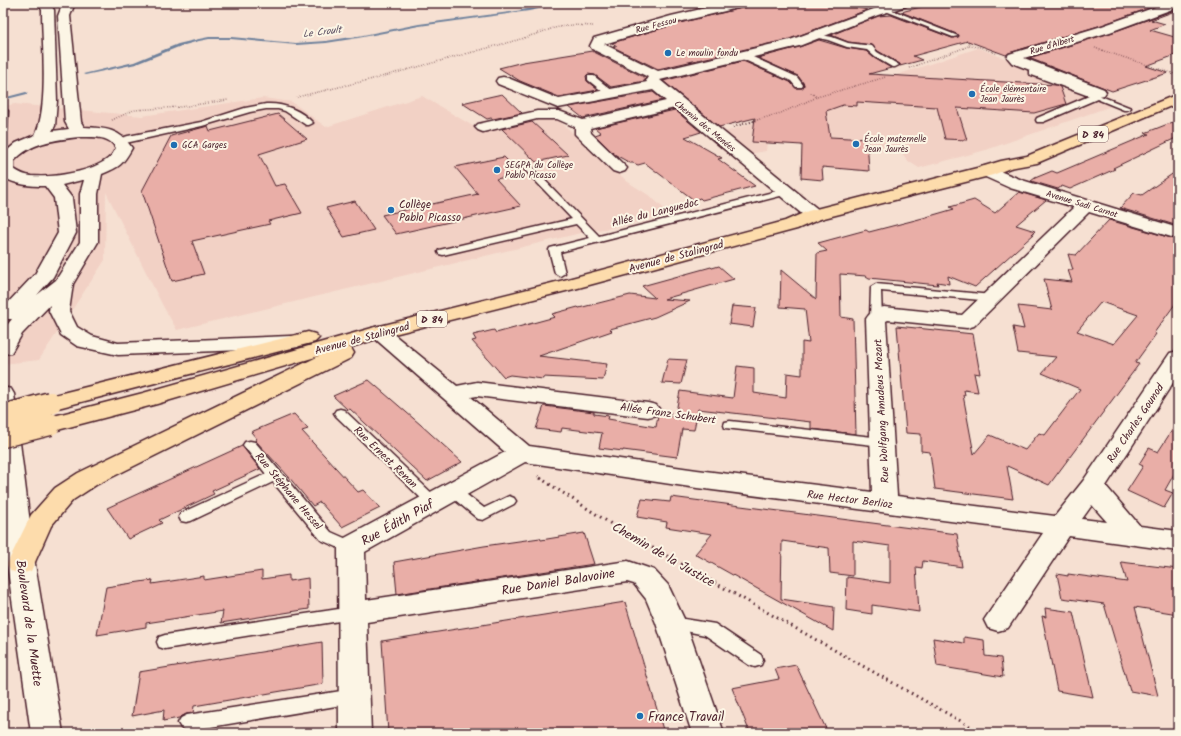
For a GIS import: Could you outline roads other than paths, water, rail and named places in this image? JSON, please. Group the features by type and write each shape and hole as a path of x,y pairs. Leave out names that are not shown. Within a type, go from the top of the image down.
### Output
{"main road":[{"name":"D 84","path":"1093,118 1115,113 1178,88"},
{"name":"Avenue de Stalingrad","path":"3,416 50,414 149,399 379,332 571,284 791,225 814,215 987,171 1007,164 1031,160 1178,98"},
{"name":"Avenue de Stalingrad","path":"1007,164 1015,156 1042,144 1055,134"},
{"name":"Avenue de Stalingrad","path":"3,436 50,414 290,342 444,304 778,216 814,215"},
{"path":"21,564 40,522 64,494 87,479 352,348 379,332"}],"street":[{"path":"41,139 47,126 50,101 48,10 46,4 44,3"},
{"path":"69,3 64,16 73,122 83,132"},
{"name":"Rue Fessou","path":"597,46 599,41 742,3"},
{"name":"Rue d'Albert","path":"1097,94 1017,60 1014,57 1178,3"},
{"path":"503,81 558,104 611,94 741,55 794,43 895,5"},
{"name":"Chemin des Menées","path":"597,46 656,81 676,103 814,215"},
{"path":"483,127 537,115 559,114 582,125 676,103"},
{"path":"582,125 583,134 618,168"},
{"path":"83,132 102,133 121,141 124,148 120,156 110,164 94,172 72,178 50,181 24,180 6,173 4,168 6,156 23,146 41,139 83,132"},
{"name":"Avenue Sadi Carnot","path":"987,171 1016,184 1178,234"},
{"path":"3,348 13,331 35,307 63,284 88,242 89,194 94,172"},
{"path":"3,320 43,277 66,233 62,198 50,181"},
{"path":"876,319 884,313 968,322 1086,205"},
{"path":"63,284 59,312 68,330 84,341 118,349 290,342"},
{"name":"Rue Wolfgang Amadeus Mozart","path":"876,319 885,503"},
{"path":"379,332 522,453"},
{"name":"Rue Charles Gounod","path":"998,620 1062,526 1092,487 1178,358"},
{"name":"Allée Franz Schubert","path":"454,394 477,389 648,410"},
{"name":"Boulevard de la Muette","path":"3,394 21,564 47,733"},
{"name":"Rue Édith Piaf","path":"355,733 351,547 522,453"},
{"name":"Rue Hector Berlioz","path":"522,453 697,479 1178,541"},
{"path":"1092,487 1132,535"},
{"name":"Rue Daniel Balavoine","path":"352,613 628,571 644,577 658,593 671,623 708,733"}],"lane":[{"path":"895,5 955,36"},
{"path":"816,36 830,38 847,45 869,48 875,55 888,60 895,65"},
{"path":"741,55 794,79 799,85"},
{"path":"1032,72 1097,94 1127,108"},
{"path":"591,78 611,94"},
{"path":"1040,120 1097,94"},
{"path":"121,141 137,136 202,124 262,107 273,106 288,108 309,123"},
{"path":"3,111 3,130"},
{"path":"526,166 597,239"},
{"name":"Allée du Languedoc","path":"560,273 554,250 785,192"},
{"path":"443,252 579,220"},
{"name":"Rue Wolfgang Amadeus Mozart","path":"876,319 876,287 992,298"},
{"name":"Rue Ernest Renan","path":"340,413 443,496 484,515 509,501"},
{"name":"Allée Franz Schubert","path":"730,425 882,442"},
{"name":"Rue Stéphane Hessel","path":"250,445 326,536 351,547"},
{"path":"186,517 275,475"},
{"path":"165,642 352,613"},
{"path":"671,623 709,629 755,660"},
{"path":"187,723 354,696"}],"waterway":[{"name":"Le Croult","path":"85,74 135,63 180,45 209,38 220,37 296,44 326,42 437,22 510,13 565,3"},
{"name":"Le Croult","path":"3,99 26,93"}],"place":[{"name":"Le moulin fondu","path":"668,53"},
{"name":"École élémentaire Jean Jaurès","path":"972,94"},
{"name":"École maternelle Jean Jaurès","path":"856,144"},
{"name":"GCA Garges","path":"174,145"},
{"name":"SEGPA du Collège Pablo Picasso","path":"497,170"},
{"name":"Collège Pablo Picasso","path":"391,210"},
{"name":"France Travail","path":"640,716"}]}
